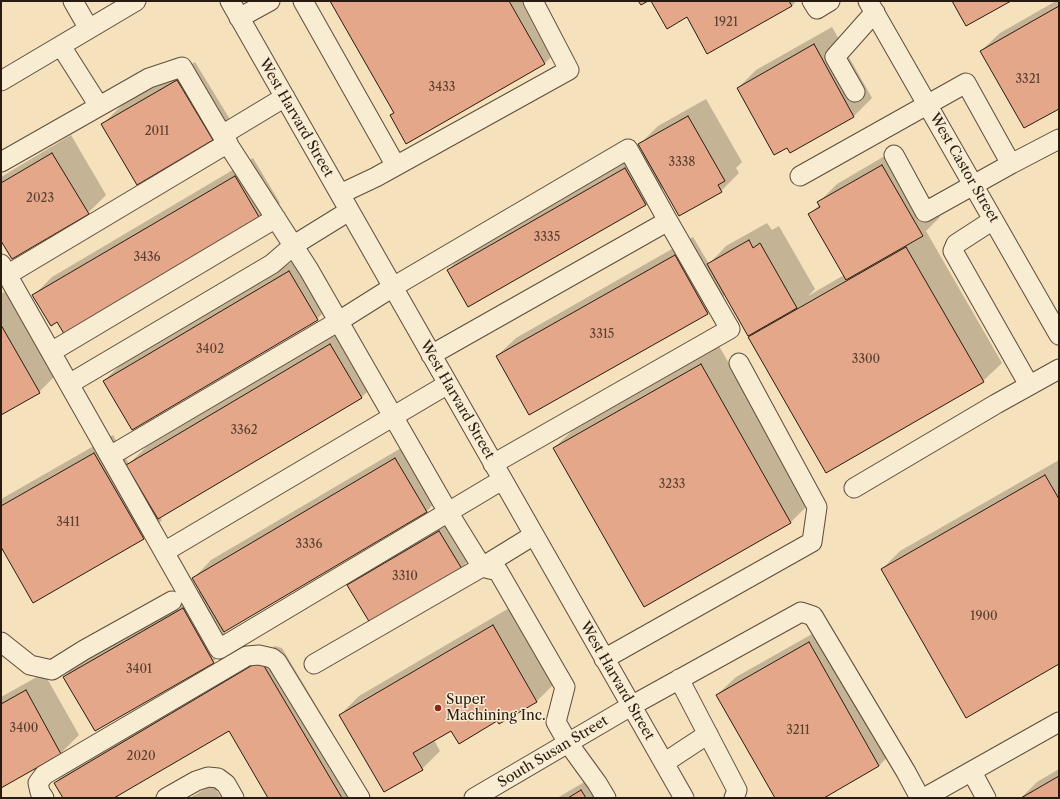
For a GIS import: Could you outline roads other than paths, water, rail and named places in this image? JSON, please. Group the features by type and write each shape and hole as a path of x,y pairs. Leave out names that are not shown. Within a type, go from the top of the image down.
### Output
{"street":[{"path":"73,1 89,29"},
{"path":"1,81 89,29 114,7 136,1"},
{"name":"West Harvard Street","path":"230,1 684,798"},
{"path":"239,18 270,1"},
{"path":"303,1 396,166"},
{"path":"340,194 396,166 569,70 534,1"},
{"path":"812,1 817,9 830,1"},
{"path":"855,92 835,57 871,7"},
{"name":"West Castor Street","path":"871,7 1059,335"},
{"path":"61,46 99,106"},
{"path":"1,162 149,78 182,67 225,139 294,245 448,512 482,567 498,571 565,687 556,722 568,743 606,798"},
{"path":"800,176 966,83 1011,164"},
{"path":"110,456 339,321 392,287 628,149 730,329 498,472 448,512 219,649 4,269 225,139 285,97"},
{"path":"894,156 925,212 1059,139"},
{"path":"69,384 272,264 294,245 349,211"},
{"path":"51,352 276,218"},
{"path":"993,220 956,244 953,251 1029,385"},
{"path":"431,355 668,221"},
{"path":"604,659 812,542 817,507 738,364"},
{"path":"854,488 1029,385 1059,369"},
{"path":"164,552 448,384"},
{"path":"314,664 482,567 534,535"},
{"path":"1,642 30,665 52,670 84,650 172,601"},
{"name":"South Susan Street","path":"474,798 631,706 801,612 813,616 920,798"},
{"path":"44,798 40,792 38,783 44,775 247,656 259,655 272,658 277,662 360,798"},
{"path":"679,679 737,790 734,798"},
{"path":"924,798 1059,722"},
{"path":"664,763 708,734"},
{"path":"972,772 986,798"},
{"path":"166,798 196,781 208,777 218,778 226,784 234,798"}],"place":[{"name":"Super Machining Inc.","path":"438,708"}]}
